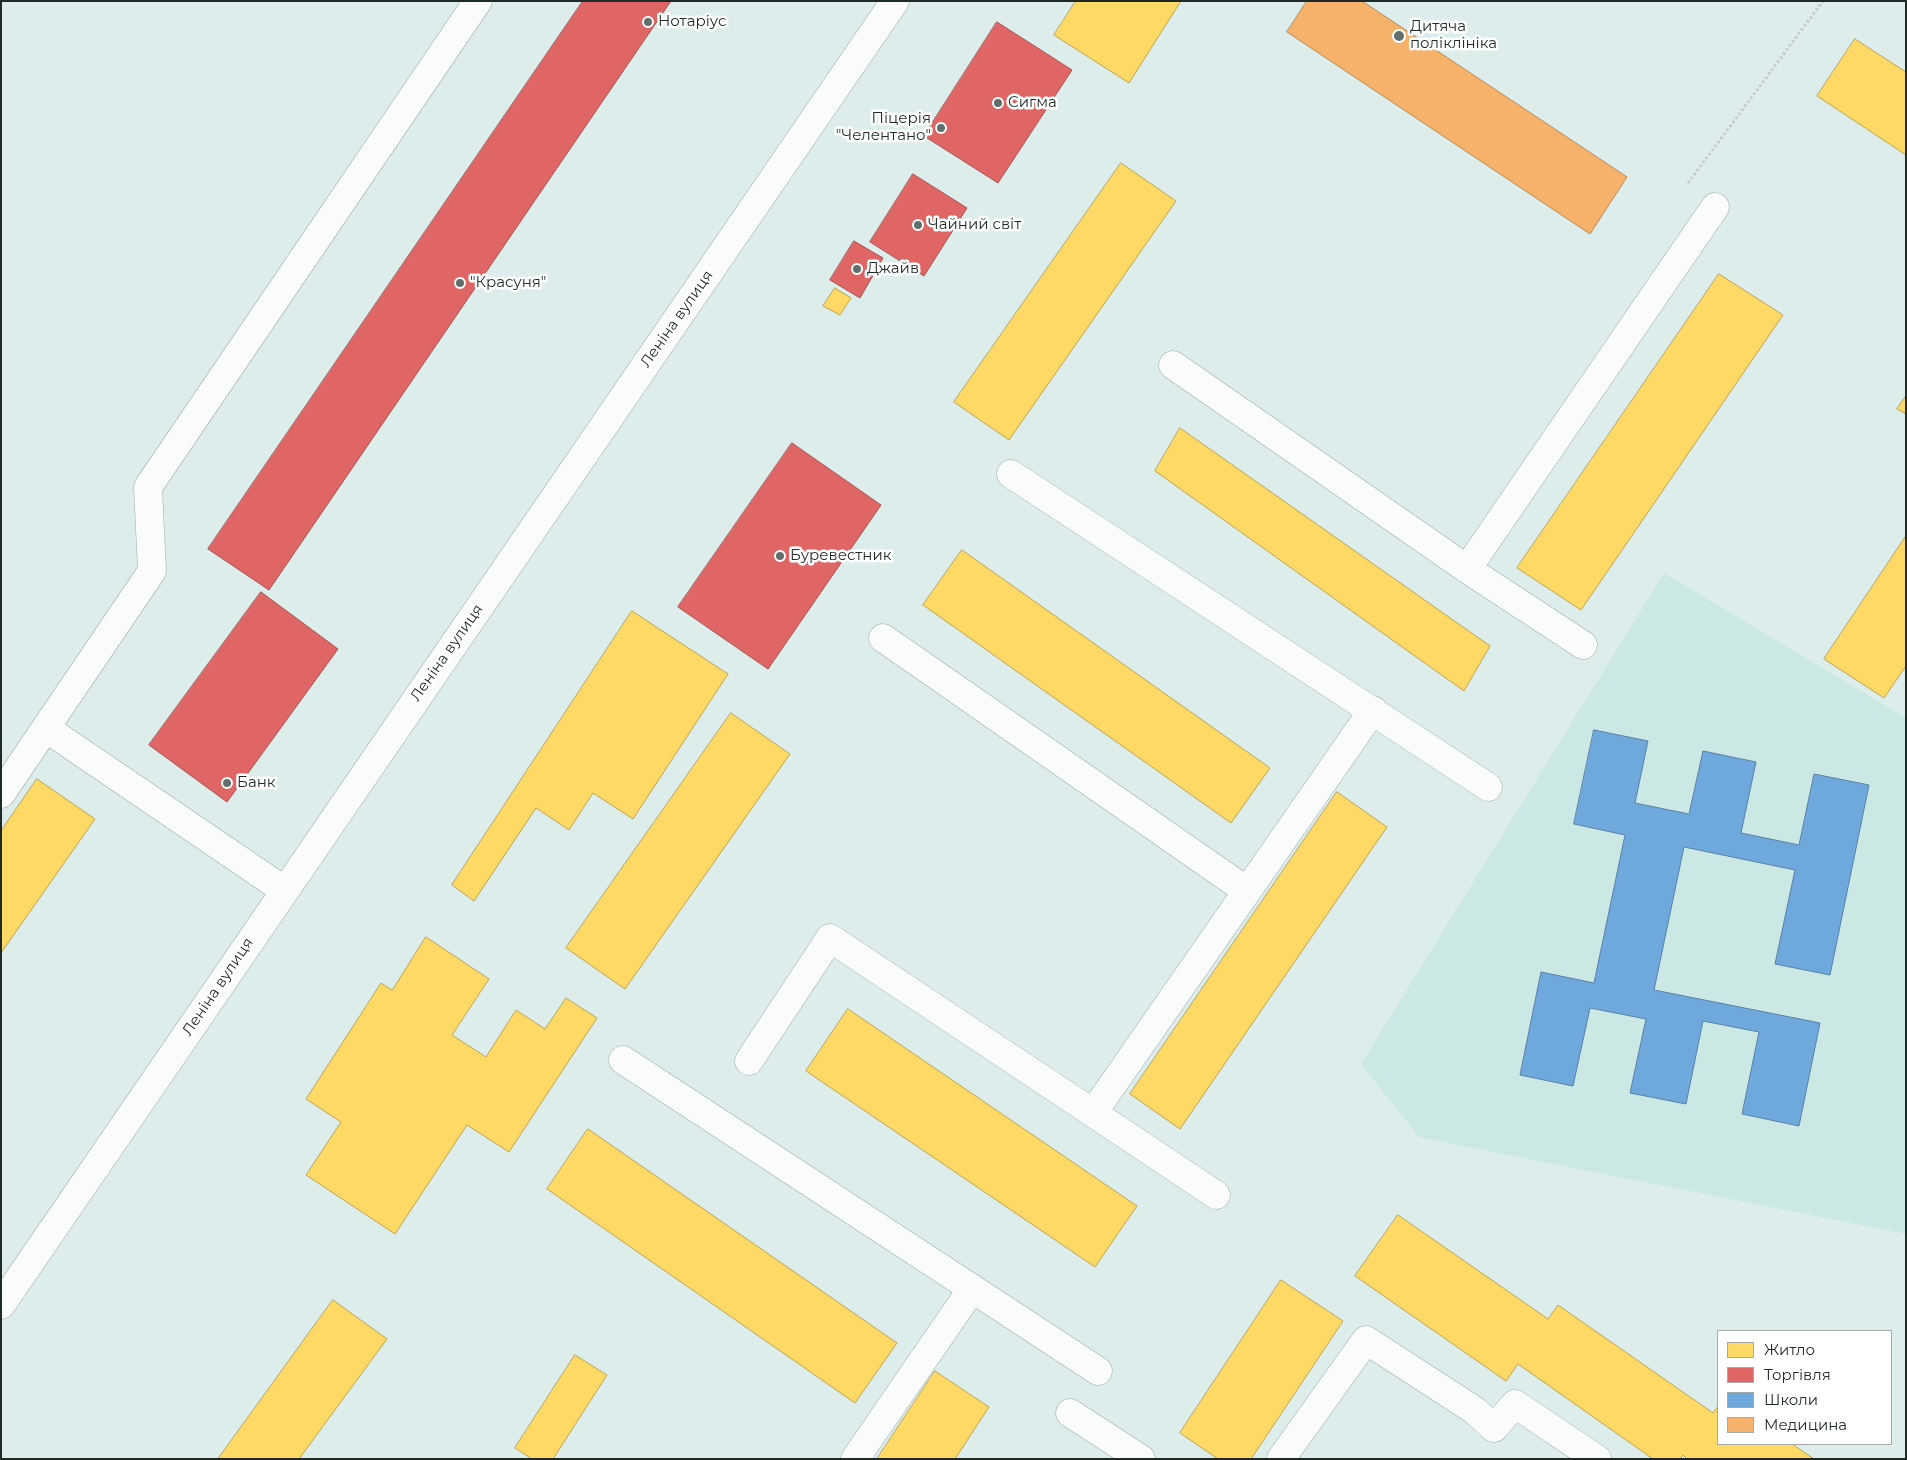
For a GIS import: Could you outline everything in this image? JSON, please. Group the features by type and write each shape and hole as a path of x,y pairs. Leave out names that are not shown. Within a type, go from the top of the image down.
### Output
{"street":[{"path":"1,794 47,730 152,571 148,487 478,1"},
{"name":"Леніна вулиця","path":"1,1305 895,1"},
{"path":"1467,569 1715,207"},
{"path":"1173,365 1467,569 1583,645"},
{"path":"1010,474 1488,787"},
{"path":"883,638 1247,890"},
{"path":"1093,1113 1372,710"},
{"path":"47,730 284,890"},
{"path":"749,1061 830,938 1216,1195"},
{"path":"623,1060 1098,1371"},
{"path":"855,1459 972,1289"},
{"path":"1282,1459 1366,1340 1474,1410 1494,1428 1515,1404 1597,1459"},
{"path":"1070,1413 1142,1459"}],"path":[{"path":"1686,186 1823,1"}],"shaded area":[{"path":"1664,573 1906,718 1906,1234 1419,1137 1361,1064"}],"building: Житло":[{"path":"1076,1 1181,1 1129,83 1054,35"},
{"path":"1855,39 1906,72 1906,155 1817,96"},
{"path":"1121,163 1176,201 1009,440 954,402"},
{"path":"1719,274 1783,315 1581,610 1517,568"},
{"path":"835,288 851,298 840,315 823,306"},
{"path":"1906,396 1906,414 1897,409"},
{"path":"1180,428 1490,646 1464,691 1155,471"},
{"path":"1906,536 1906,666 1884,698 1824,659"},
{"path":"962,550 1270,768 1231,823 923,605"},
{"path":"632,611 728,674 633,819 593,793 569,830 536,808 474,901 452,885"},
{"path":"731,713 790,754 625,989 566,948"},
{"path":"37,779 95,819 1,953 1,831"},
{"path":"1337,792 1387,827 1180,1129 1130,1094"},
{"path":"426,937 489,979 452,1035 486,1057 516,1010 545,1029 566,998 597,1018 509,1152 467,1125 395,1234 306,1175 341,1122 306,1099 381,983 392,990"},
{"path":"848,1009 1137,1206 1095,1267 806,1071"},
{"path":"588,1129 897,1343 855,1403 547,1189"},
{"path":"1398,1215 1548,1319 1558,1305 1713,1413 1717,1407 1717,1445 1793,1445 1814,1459 1687,1459 1683,1455 1680,1459 1653,1459 1518,1364 1506,1381 1355,1276"},
{"path":"1281,1280 1343,1321 1251,1459 1218,1459 1180,1433"},
{"path":"333,1300 387,1339 299,1459 218,1459"},
{"path":"575,1355 607,1375 553,1459 532,1459 515,1448"},
{"path":"935,1371 989,1407 955,1459 877,1459"}],"building: Торгівля":[{"path":"583,1 671,1 269,590 208,549"},
{"name":"Сигма","path":"997,22 1072,70 998,183 924,136"},
{"name":"Чайний світ","path":"913,174 967,208 924,276 870,242"},
{"name":"Джайв","path":"854,241 883,258 860,298 830,280"},
{"name":"Буревестник","path":"792,443 881,505 768,669 678,607"},
{"path":"261,592 338,649 227,802 149,745"}],"building: Школи":[{"path":"1594,730 1648,741 1635,803 1689,814 1703,751 1756,762 1741,833 1799,845 1814,774 1869,785 1830,975 1775,964 1795,870 1684,847 1654,990 1820,1023 1799,1126 1742,1114 1759,1032 1703,1021 1686,1104 1630,1093 1646,1019 1590,1008 1573,1086 1520,1075 1541,972 1594,983 1625,835 1574,824"}],"building: Медицина":[{"path":"1307,1 1362,1 1627,177 1590,234 1287,32"}],"place":[{"name":"Нотаріус","path":"648,22"},
{"name":"Дитяча поліклініка","path":"1399,36"},
{"name":"Сигма","path":"998,103"},
{"name":"Піцерія \"Челентано\"","path":"941,128"},
{"name":"Чайний світ","path":"918,225"},
{"name":"Джайв","path":"857,269"},
{"name":"\"Красуня\"","path":"460,283"},
{"name":"Буревестник","path":"780,556"},
{"name":"Банк","path":"227,783"}]}
